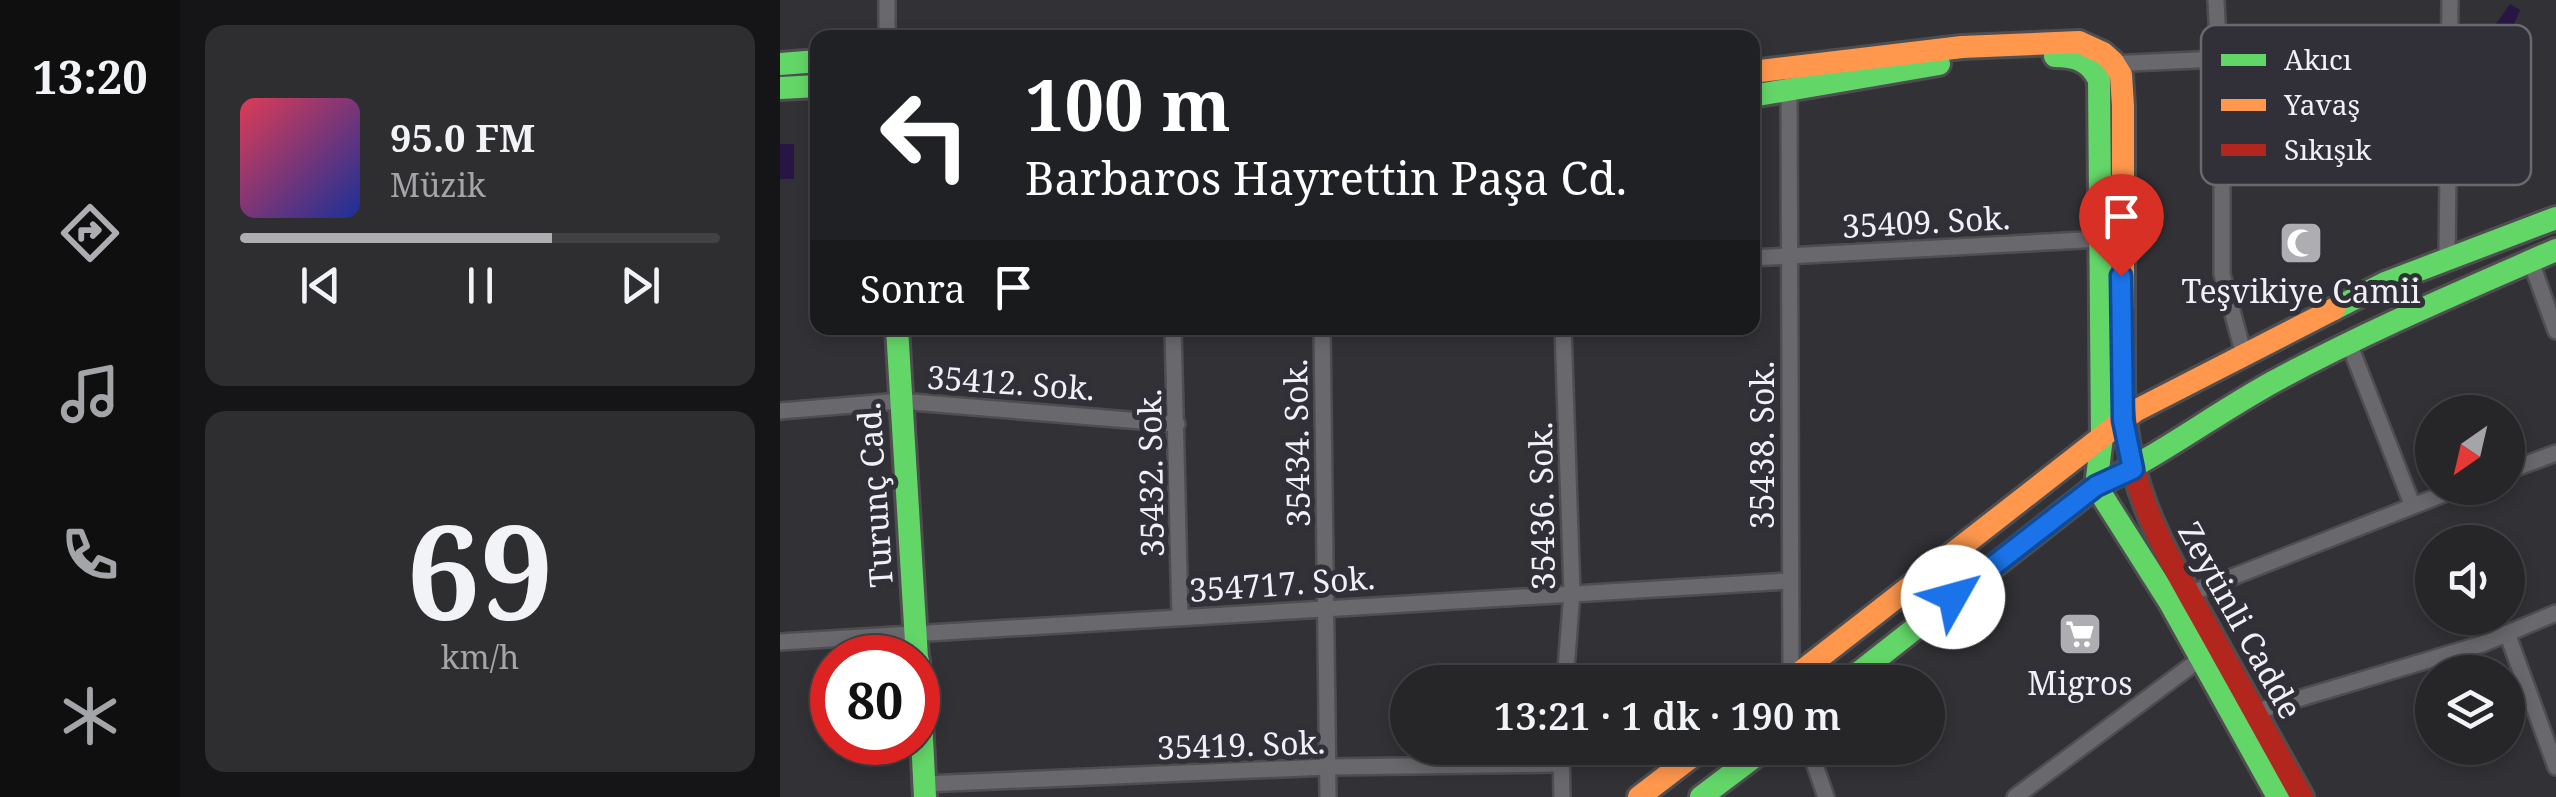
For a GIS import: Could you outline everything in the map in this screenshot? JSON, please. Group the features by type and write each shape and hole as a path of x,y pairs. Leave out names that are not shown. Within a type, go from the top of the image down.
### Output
{"main road":[{"path":"1760,71 1962,47 2079,42 2104,53 2100,95 2102,437 2096,486"},
{"path":"1760,95 1949,62 2072,55 2103,65"},
{"path":"780,64 810,62"},
{"name":"Zeytinli Cadde","path":"2103,65 2120,76 2123,106 2123,420 2133,469 2152,528 2302,797"},
{"path":"780,88 810,86"},
{"path":"1810,665 2123,420 2384,283 2556,218"},
{"path":"1869,665 2096,486 2133,469 2216,413 2348,341 2556,250"},
{"name":"Turunç Cad.","path":"898,335 916,635"},
{"name":"Zeytinli Cadde","path":"2096,486 2169,600 2278,797"},
{"name":"Turunç Cad.","path":"924,765 925,790"},
{"path":"1639,797 1681,765"},
{"path":"1701,797 1743,765"}],"street":[{"path":"887,0 887,30"},
{"path":"2216,0 2217,25"},
{"path":"2450,0 2450,25"},
{"path":"2103,65 2201,59"},
{"name":"35438. Sok.","path":"1789,90 1789,665"},
{"path":"2222,185 2222,274 2244,355"},
{"path":"2447,256 2448,185"},
{"name":"35409. Sok.","path":"1760,258 2102,239"},
{"path":"2530,259 2556,331"},
{"name":"35432. Sok.","path":"1173,335 1180,617"},
{"name":"35434. Sok.","path":"1322,335 1328,797"},
{"name":"35436. Sok.","path":"1563,335 1572,592 1567,665"},
{"path":"2348,341 2412,504"},
{"name":"35412. Sok.","path":"780,411 900,402 1178,424"},
{"path":"2525,464 2556,454"},
{"path":"2189,594 2415,503"},
{"name":"354717. Sok.","path":"940,648 1180,617 1788,581"},
{"path":"2525,625 2556,613"},
{"path":"2254,712 2500,635"},
{"path":"2507,635 2556,766"},
{"name":"354717. Sok.","path":"780,642 810,644"},
{"path":"2015,797 2200,658"},
{"name":"35419. Sok.","path":"925,790 1390,764"},
{"path":"1560,765 1562,797"},
{"path":"1815,765 1826,797"}],"shaded area":[{"path":"2510,4 2520,10 2514,25 2495,25"},
{"path":"780,144 794,144 794,179 780,179"}],"traffic: fast":[{"path":"2055,56 2082,61 2099,80 2102,437 2096,486 2169,601 2278,797"},
{"path":"780,64 810,62"},
{"path":"1760,95 1939,64"},
{"path":"780,88 810,86"},
{"path":"2334,309 2385,283 2556,218"},
{"path":"1869,665 2096,486 2308,364 2556,250"},
{"path":"897,335 916,635"},
{"path":"923,765 925,797"},
{"path":"1701,797 1743,765"}],"traffic: slow":[{"path":"1760,71 1962,47 2079,42 2103,53 2121,75 2123,106 2123,382"},
{"path":"1810,665 2135,411 2334,309"},
{"path":"1639,797 1681,765"}],"traffic: jam":[{"path":"2123,382 2130,454 2150,516 2178,575 2302,797"}],"place":[{"name":"Teşvikiye Camii","path":"2301,243"},
{"name":"Migros","path":"2080,634"}],"route":[{"path":"1953,597 2096,486 2133,469 2123,420 2121,276"}]}
